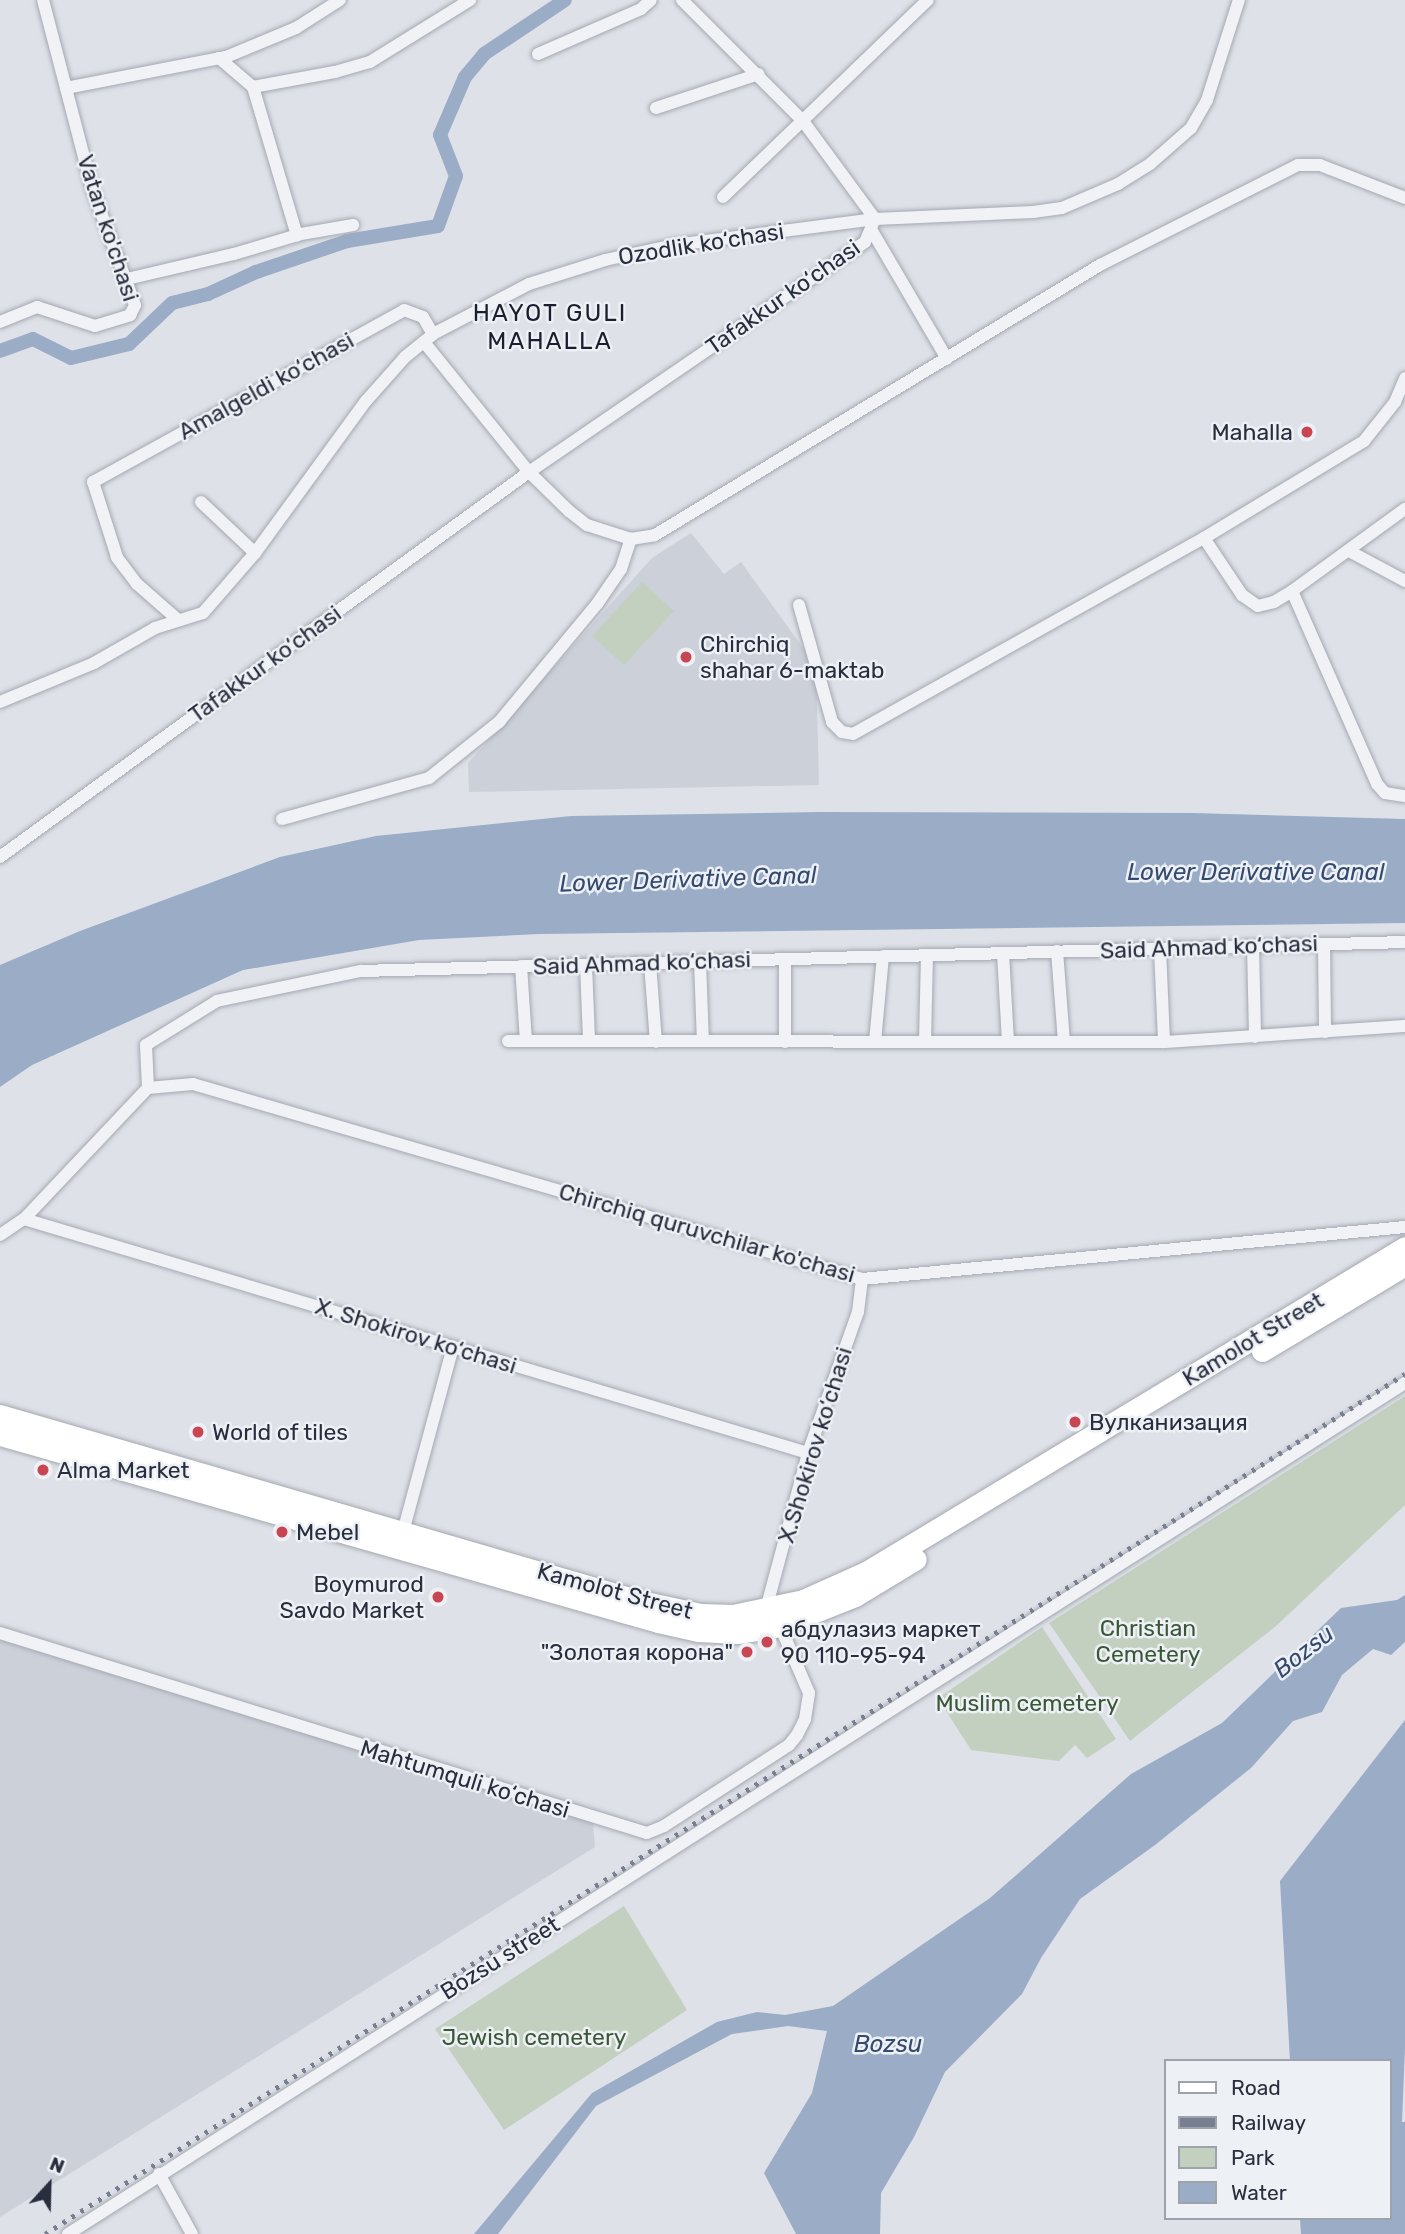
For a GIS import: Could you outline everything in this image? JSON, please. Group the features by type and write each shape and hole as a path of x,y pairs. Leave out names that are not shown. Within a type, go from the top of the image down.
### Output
{"main road":[{"name":"Kamolot Street","path":"0,1435 403,1532 668,1608 717,1615 773,1618 803,1600 866,1572 1405,1247"},
{"name":"Kamolot Street","path":"0,1415 255,1498 658,1622 718,1633 855,1596 1405,1265"}],"street":[{"name":"Vatan ko'chasi","path":"0,322 37,307 95,326 130,315 135,305 92,188 43,0"},
{"path":"66,88 219,58 296,28 340,0"},
{"path":"253,87 335,72 370,62 470,0"},
{"path":"538,54 641,9 651,0"},
{"path":"682,0 759,74 803,121 874,225 947,359"},
{"name":"Ozodlik ko‘chasi","path":"723,197 928,0"},
{"name":"Tafakkur ko‘chasi","path":"0,857 529,472 855,249 874,225 1062,208 1118,184 1150,164 1191,128 1207,100 1240,0"},
{"path":"219,58 253,87 297,236"},
{"path":"656,108 759,74"},
{"path":"428,338 529,472 587,525 631,540 654,535 1100,265 1298,165 1320,165 1405,198"},
{"path":"127,279 297,236 353,225"},
{"name":"Ozodlik ko‘chasi","path":"0,702 94,663 155,628 203,613 254,552 366,401 405,357 428,338 529,284 605,260 675,245 874,225"},
{"name":"Amalgeldi ko‘chasi","path":"177,619 137,584 117,557 93,482 404,310 423,317 428,338"},
{"path":"799,605 831,723 842,732 853,733 1204,538 1364,442 1395,402 1405,379"},
{"path":"201,502 254,552"},
{"path":"1204,538 1242,595 1258,606 1274,602 1292,591 1405,509"},
{"path":"282,819 429,778 508,711 597,604 621,569 631,540"},
{"path":"1349,551 1405,581"},
{"path":"1292,591 1377,784 1385,793 1405,796"},
{"name":"Said Ahmad ko‘chasi","path":"148,1088 146,1045 217,1001 361,971 1405,942"},
{"path":"1324,944 1325,1032"},
{"path":"1253,946 1255,1037"},
{"path":"1160,948 1164,1042"},
{"path":"1057,951 1065,1042"},
{"path":"1003,953 1008,1042"},
{"path":"925,1042 927,955"},
{"path":"876,1042 883,956"},
{"path":"785,959 785,1042"},
{"path":"700,961 703,1041"},
{"path":"650,963 656,1042"},
{"path":"586,965 589,1041"},
{"path":"521,966 526,1041"},
{"path":"508,1041 1164,1042 1405,1026"},
{"name":"Chirchiq quruvchilar ko'chasi","path":"148,1088 192,1084 862,1279 1405,1227"},
{"path":"0,1235 24,1219 148,1088"},
{"name":"X. Shokirov ko‘chasi","path":"24,1219 808,1453"},
{"name":"X.Shokirov ko‘chasi","path":"773,1618 808,1453 858,1312 862,1279"},
{"path":"403,1532 453,1347"},
{"name":"Bozsu street","path":"68,2234 1405,1383"},
{"name":"Mahtumquli ko‘chasi","path":"0,1633 647,1833 664,1826 789,1745 797,1734 805,1719 809,1693 773,1618"},
{"path":"159,2174 192,2234"}],"shaded area":[{"name":"Chirchiq shahar 6-maktab","path":"691,533 724,574 741,562 816,666 819,785 469,792 468,763 652,558"},
{"path":"0,1640 593,1822 595,1847 0,2217"}],"green space":[{"path":"642,582 674,611 624,665 592,636"},
{"name":"Christian Cemetery","path":"1405,1396 1405,1505 1276,1626 1130,1741 1049,1623"},
{"name":"Muslim cemetery","path":"1042,1627 1116,1739 1087,1758 1075,1745 1059,1761 971,1750 938,1698"},
{"name":"Jewish cemetery","path":"624,1906 687,2010 504,2130 435,2029"}],"water":[{"name":"Lower Derivative Canal","path":"820,812 1193,813 1405,819 1405,923 539,934 419,940 243,970 32,1065 0,1087 0,965 80,931 280,857 376,836 571,816"},
{"name":"Bozsu","path":"1405,1595 1405,1642 1391,1655 1373,1649 1342,1675 1322,1712 1293,1721 1251,1768 1155,1845 1080,1899 1041,1958 1022,1994 945,2072 914,2137 881,2193 880,2234 796,2234 764,2173 812,2093 827,2031 788,2026 732,2034 596,2106 498,2234 474,2234 592,2093 717,2022 757,2012 785,2015 833,2006 990,1898 1131,1774 1222,1723 1341,1608 1397,1600"},
{"path":"1405,1720 1405,2048 1402,2122 1405,2122 1405,2234 1301,2234 1300,2220 1391,2220 1391,2059 1290,2059 1280,1881"}],"waterway":[{"path":"0,351 33,339 71,358 129,344 172,303 208,294 256,272 347,241 438,226 456,176 440,135 465,77 484,54 565,0"}],"railway":[{"path":"45,2234 1405,1374"}],"place":[{"name":"Mahalla","path":"1307,432"},
{"name":"Chirchiq shahar 6-maktab","path":"686,657"},
{"name":"Вулканизация","path":"1075,1422"},
{"name":"World of tiles","path":"198,1432"},
{"name":"Alma Market","path":"43,1470"},
{"name":"Mebel","path":"282,1532"},
{"name":"Boymurod Savdo Market","path":"438,1597"},
{"name":"абдулазиз маркет 90 110-95-94","path":"767,1642"},
{"name":"\"Золотая корона\"","path":"747,1652"}],"district":[{"name":"HAYOT GULI MAHALLA","path":"550,328"}]}
